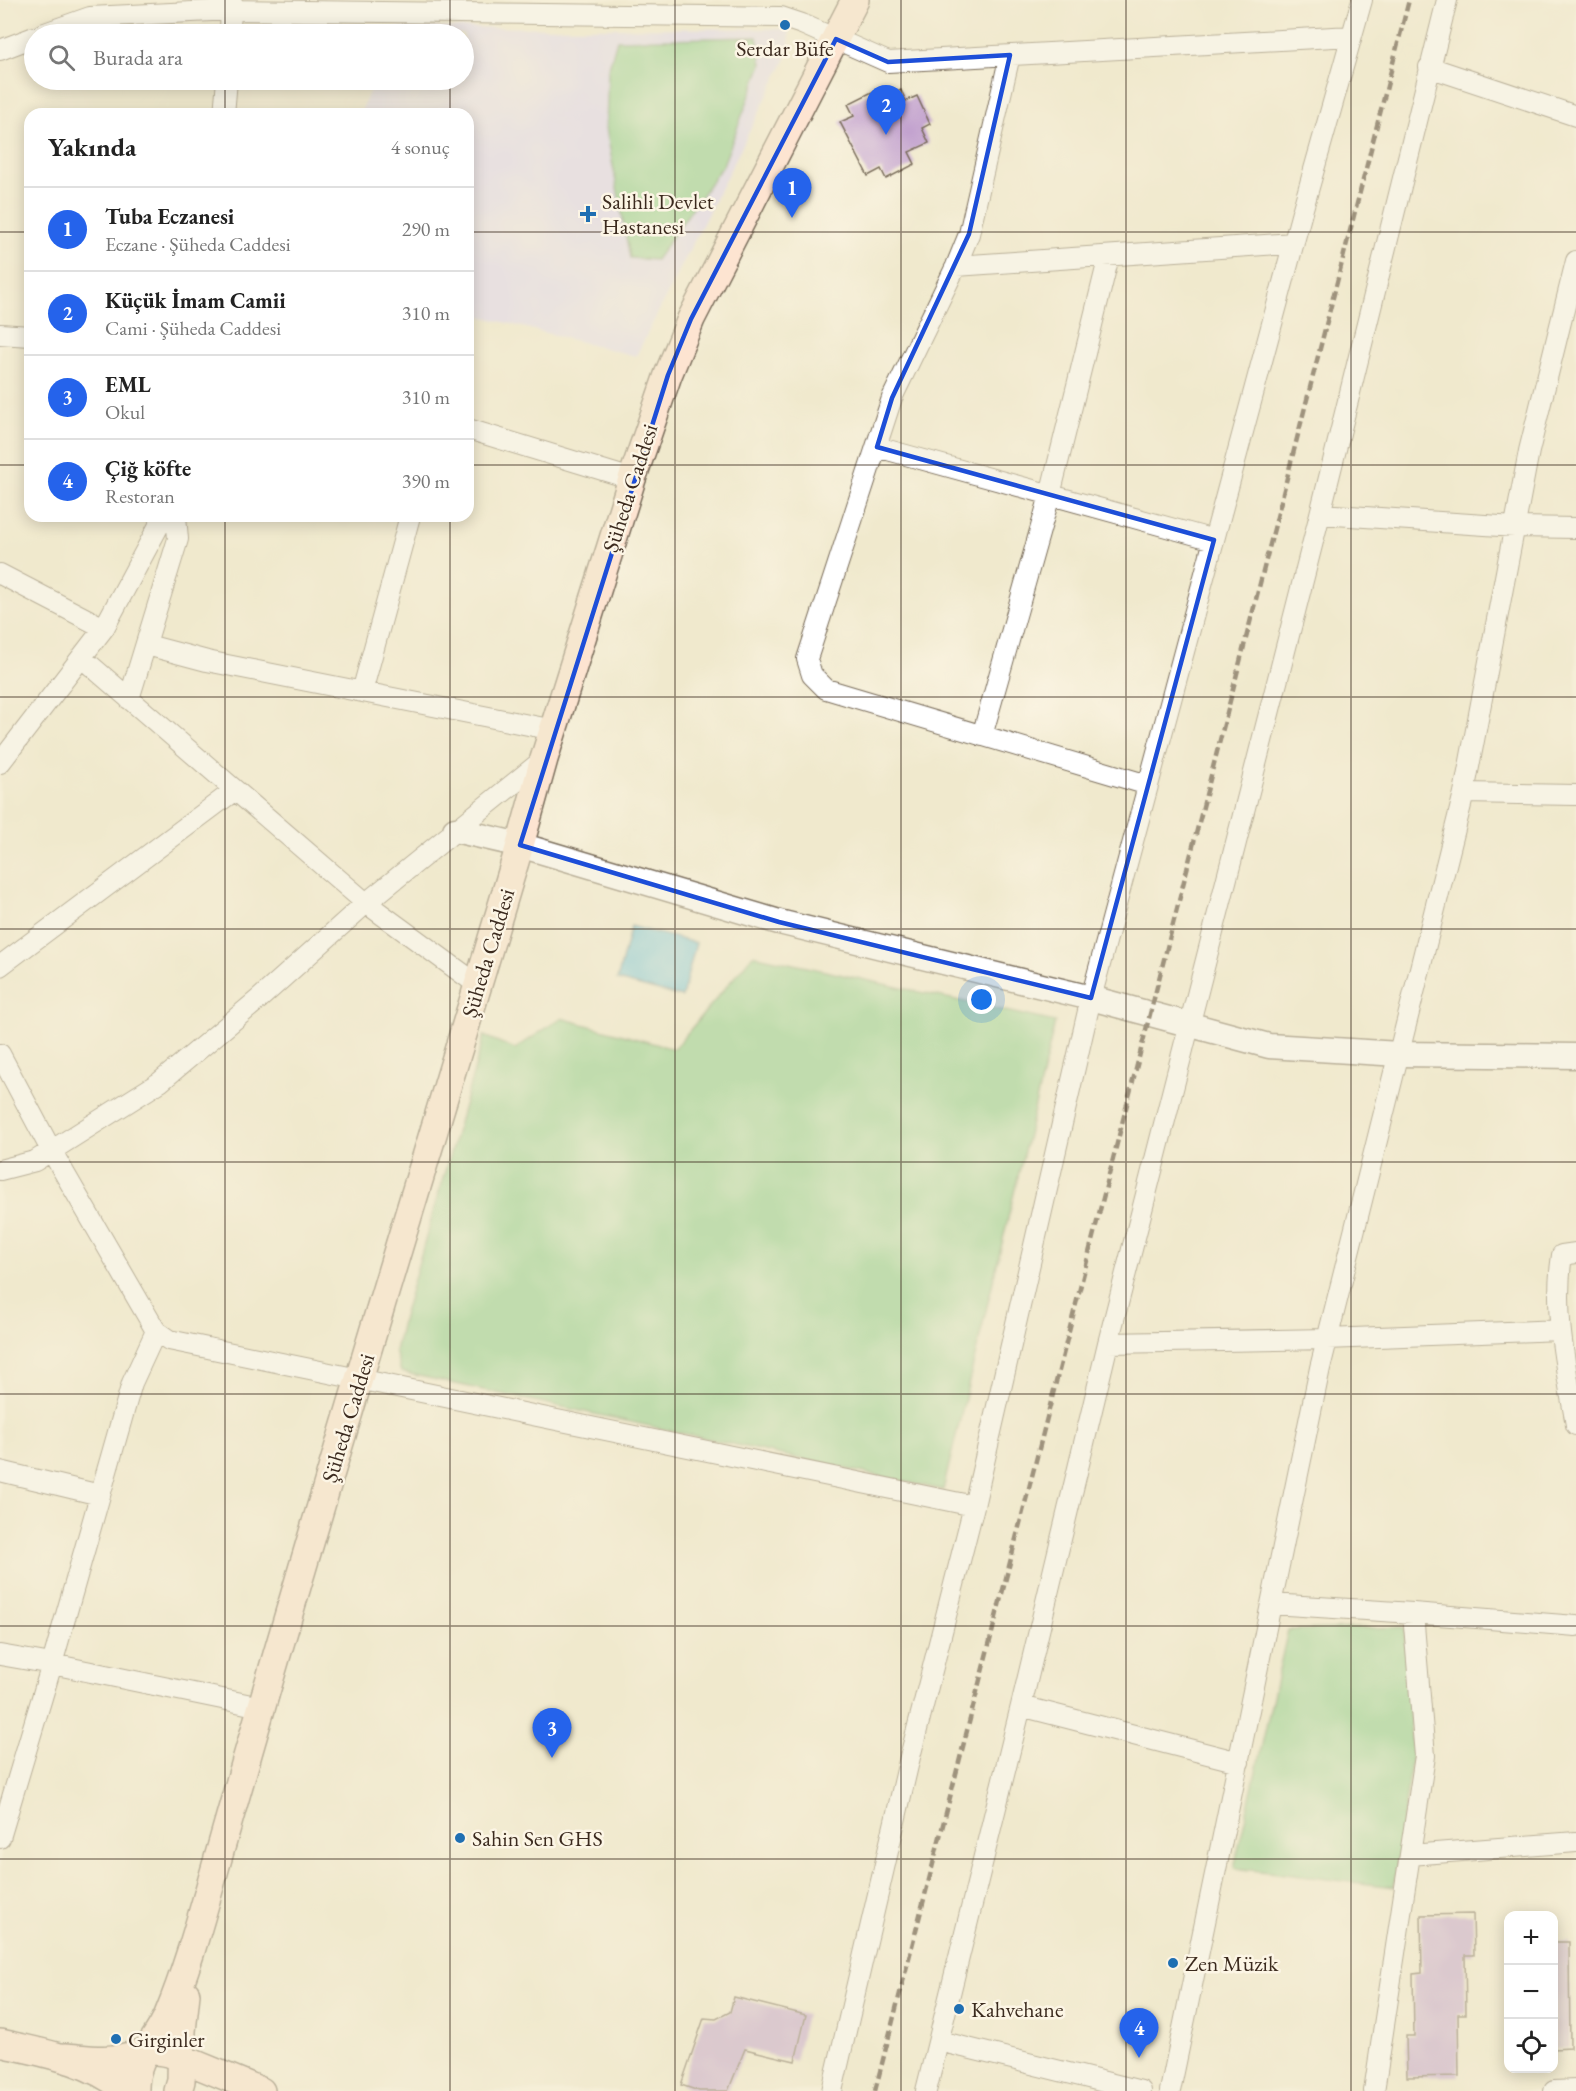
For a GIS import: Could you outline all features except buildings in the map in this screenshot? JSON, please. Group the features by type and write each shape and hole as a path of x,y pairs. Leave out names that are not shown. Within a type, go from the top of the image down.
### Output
{"main road":[{"name":"Şüheda Caddesi","path":"196,1935 261,1707 544,759 632,479 668,375 691,319 855,0"},
{"path":"135,2091 136,2072 146,2050 167,2017 196,1935"},
{"path":"178,2091 181,2081 183,2014 196,1935"},
{"path":"0,2043 65,2058 104,2073 127,2091"},
{"path":"65,2058 111,2059 128,2057 146,2050 169,2053 181,2060 261,2091"}],"street":[{"path":"832,2091 910,1757 974,1506 1091,998 1294,243 1362,0"},
{"path":"926,2091 1108,1342 1320,514 1447,0"},
{"path":"70,24 90,17 231,5 577,7 781,17 888,62 1352,36"},
{"path":"230,24 231,5"},
{"path":"0,50 24,41"},
{"path":"1010,55 969,234 956,266 892,398 807,659 812,675 826,689 1148,785"},
{"path":"1429,67 1576,116"},
{"path":"225,108 226,90"},
{"path":"956,266 1294,243"},
{"path":"982,736 1050,495 1109,256"},
{"path":"1170,2091 1320,1368 1464,793 1529,451 1566,337 1576,261"},
{"path":"0,334 24,336"},
{"path":"474,431 632,479"},
{"path":"877,447 1214,540"},
{"path":"1320,514 1515,527 1576,528"},
{"path":"0,763 104,628 162,522"},
{"path":"129,699 178,539 177,522"},
{"path":"362,692 408,522"},
{"path":"0,574 104,628"},
{"path":"147,645 207,661 554,730"},
{"path":"82,658 366,903 478,985"},
{"path":"0,1170 35,1161 160,1082 259,999 366,903 544,759"},
{"path":"0,966 235,790"},
{"path":"1464,793 1576,795"},
{"path":"455,830 520,845 779,922 1091,998 1269,1046 1399,1053 1576,1056"},
{"path":"0,1054 51,1150 156,1331 169,1340 974,1506"},
{"path":"1576,1252 1562,1255 1558,1285 1560,1330 1576,1425"},
{"path":"1108,1342 1328,1339 1560,1330"},
{"path":"0,1838 132,1383 156,1331"},
{"path":"0,1471 100,1495"},
{"path":"1271,1604 1576,1626"},
{"path":"1374,2091 1425,1756 1413,1613"},
{"path":"0,1655 261,1707"},
{"path":"1021,1706 1239,1762"},
{"path":"1410,1855 1576,1842"},
{"path":"939,2040 1141,2091"},
{"path":"1554,2091 1576,2090"}],"highlighted area":[{"path":"836,39 888,62 1010,55 969,234 892,398 877,447 1214,540 1091,998 779,922 520,845 668,375 691,319"}],"shaded area":[{"name":"Salihli Devlet Hastanesi","path":"474,27 789,29 790,51 636,356 474,315 474,108 362,108 370,90 474,90"}],"green space":[{"path":"757,37 762,64 723,165 656,260 630,258 606,128 608,71 617,40"},
{"path":"753,955 1055,1022 943,1490 401,1372 395,1351 403,1317 484,1036 515,1049 561,1018 674,1049"},
{"path":"1404,1627 1412,1754 1394,1887 1234,1868 1288,1630"}],"water":[{"path":"631,926 696,943 682,997 617,980"}],"railway":[{"path":"875,2091 1409,0"}],"place":[{"name":"Serdar Büfe","path":"785,25"},
{"name":"Küçük İmam Camii","path":"886,135"},
{"name":"Salihli Devlet Hastanesi","path":"588,214"},
{"name":"Tuba Eczanesi","path":"792,218"},
{"name":"EML","path":"552,1758"},
{"name":"Sahin Sen GHS","path":"460,1838"},
{"name":"Zen Müzik","path":"1173,1963"},
{"name":"Kahvehane","path":"959,2009"},
{"name":"Girginler","path":"116,2039"},
{"name":"Çiğ köfte","path":"1139,2058"}]}
